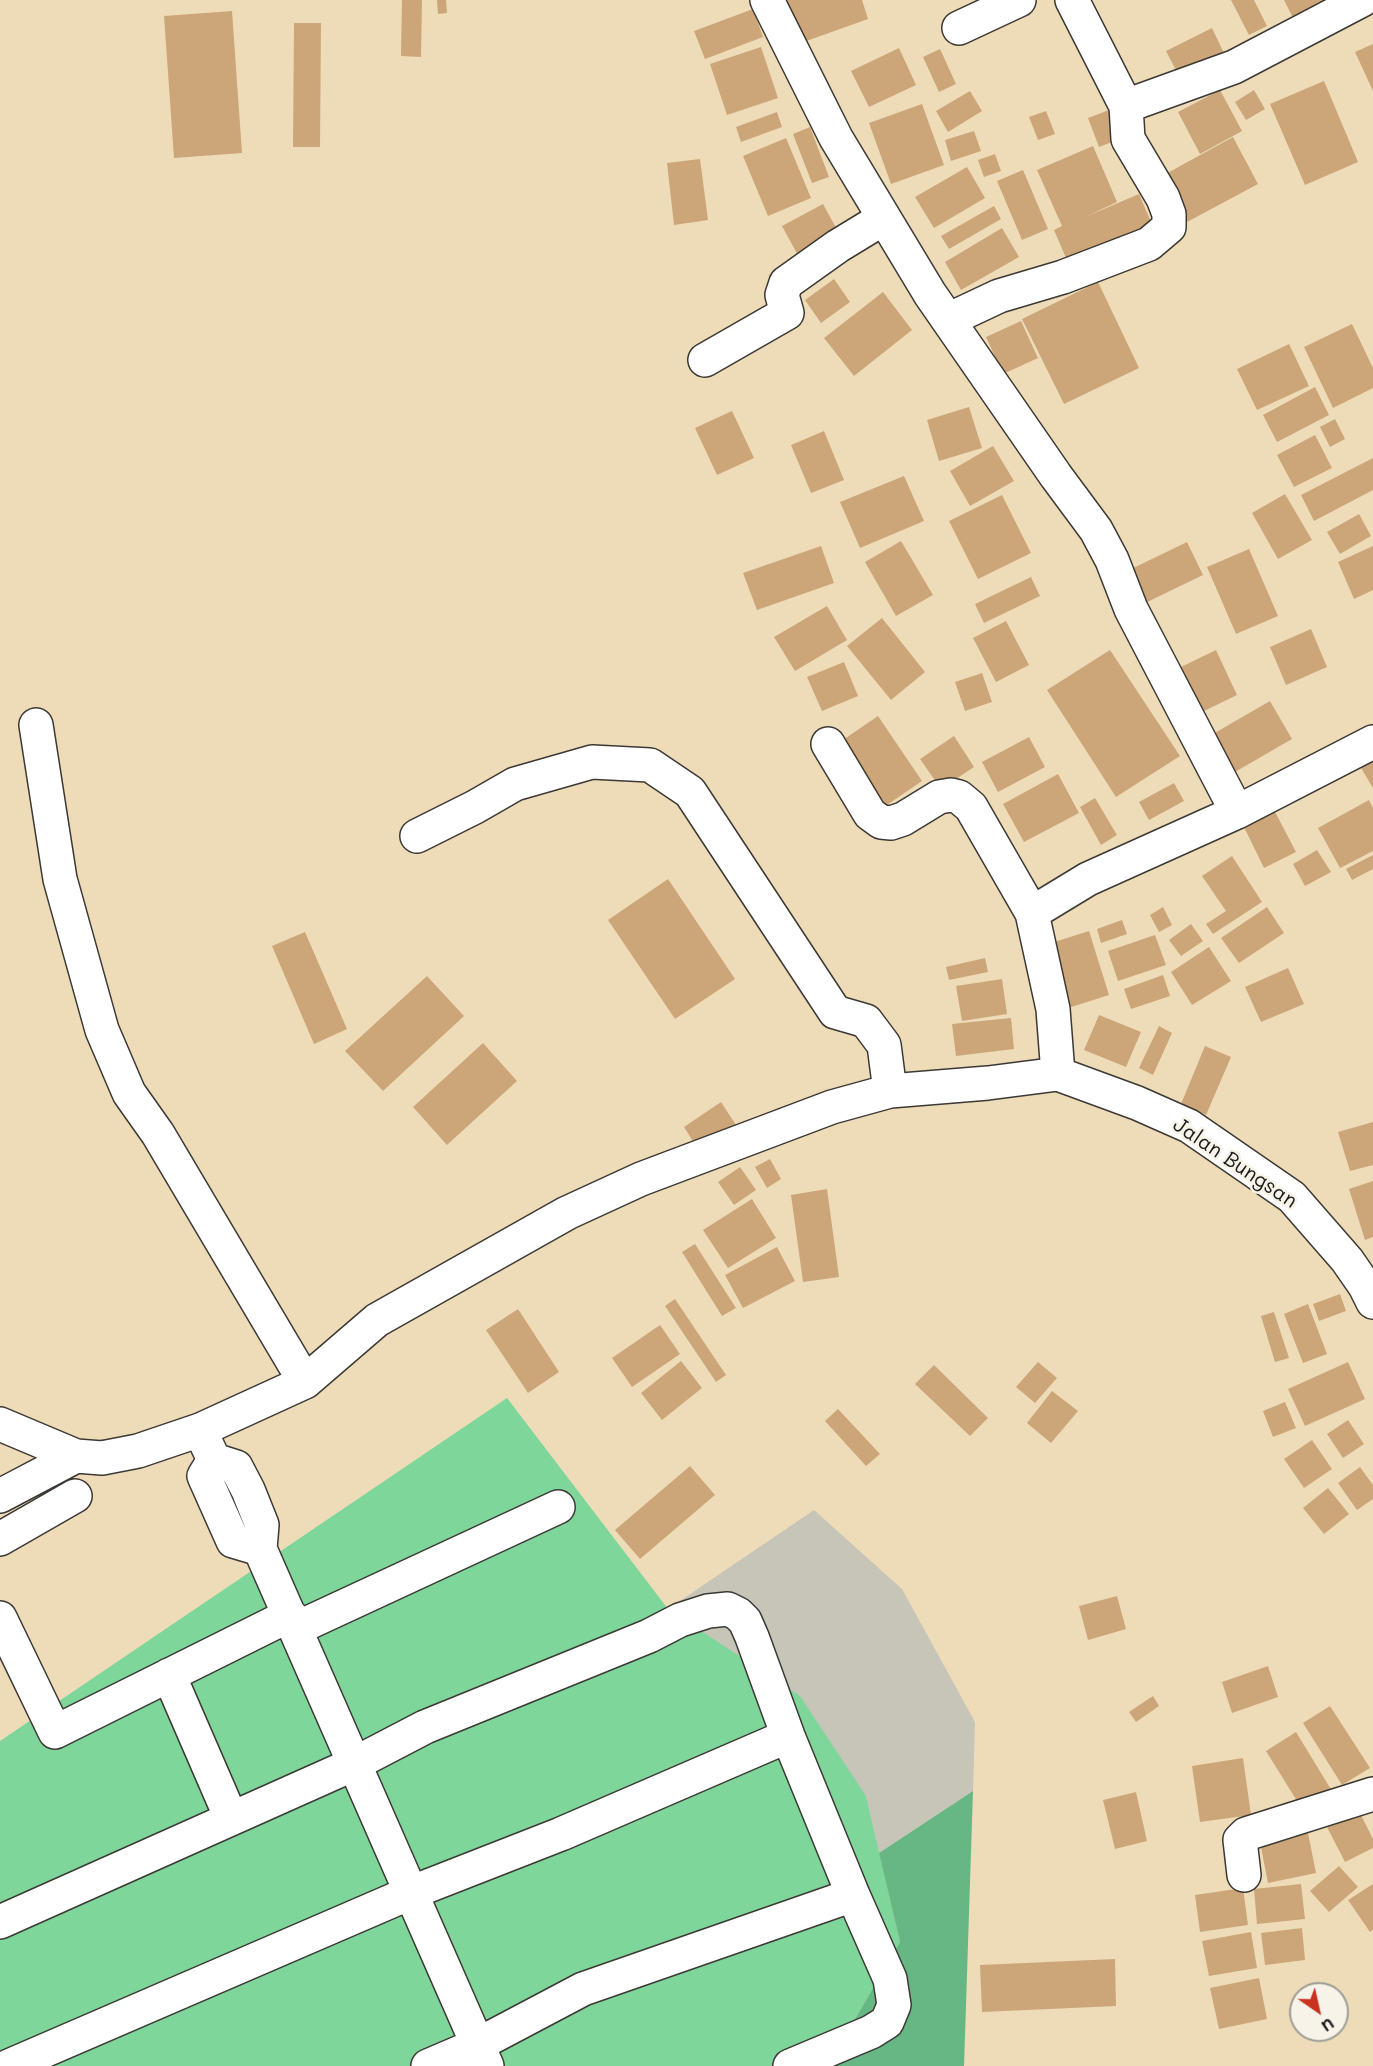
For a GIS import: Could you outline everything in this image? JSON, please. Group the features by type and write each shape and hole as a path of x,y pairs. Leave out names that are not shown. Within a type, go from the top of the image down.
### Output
{"street":[{"path":"767,0 836,138 884,218 948,320 1096,530 1112,560 1131,609 1237,812"},
{"path":"959,28 1019,0"},
{"path":"948,320 999,296 1063,277 1149,244 1169,227 1169,214 1163,198 1128,139 1126,106 1072,0"},
{"path":"1126,106 1234,67 1352,2"},
{"path":"705,360 787,313 782,295 786,283 838,246 884,218"},
{"path":"36,725 60,879 102,1030 129,1093 158,1134 305,1382"},
{"path":"1032,913 1048,901 1088,879 1237,812 1373,742"},
{"path":"0,1424 76,1455 102,1458 138,1451 200,1430 305,1382 377,1320 567,1213 641,1179 832,1107 890,1091 988,1083 1058,1074 1053,1009 1032,913 971,807 959,797 951,795 939,797 903,819 891,823 881,822 870,814 828,744"},
{"path":"417,836 515,784 592,762 650,765 690,792 835,1012 866,1021 884,1045 890,1091"},
{"name":"Jalan Bungsan","path":"1058,1074 1137,1103 1189,1126 1292,1197 1347,1260 1373,1302"},
{"path":"200,1430 214,1460 204,1476 233,1541 260,1549 482,2055"},
{"path":"0,1496 76,1455"},
{"path":"0,1539 75,1496"},
{"path":"0,1618 55,1732 169,1675 558,1507"},
{"path":"0,1922 354,1764 425,1727 649,1636 680,1620 720,1609 728,1610 738,1614 745,1621 788,1736 890,1979 894,2005 887,2022 871,2032 790,2066"},
{"path":"169,1675 231,1818"},
{"path":"9,2059 410,1893 561,1834 788,1736"},
{"path":"1244,1875 1240,1840 1246,1834 1373,1794"},
{"path":"428,2066 482,2055 583,1989 853,1895"}],"shaded area":[{"path":"814,1510 902,1589 975,1722 973,1791 879,1853 866,1796 668,1609"}],"green space":[{"path":"507,1398 668,1609 800,1696 866,1796 900,1942 835,2053 831,2066 0,2066 0,1741"},
{"path":"973,1791 964,2066 831,2066 835,2053 900,1942 879,1853"}],"building":[{"path":"402,0 422,0 421,57 401,56"},
{"path":"437,0 446,0 447,13 438,14"},
{"path":"788,0 862,0 868,19 798,44 784,2"},
{"path":"1231,0 1254,0 1267,26 1249,35"},
{"path":"1284,0 1328,0 1293,18"},
{"path":"753,9 763,37 705,59 694,31"},
{"path":"232,11 242,153 174,158 164,16"},
{"path":"294,23 321,23 320,147 293,147"},
{"path":"1212,28 1224,53 1179,76 1166,51"},
{"path":"1373,44 1373,91 1355,52"},
{"path":"761,47 778,98 727,115 710,64"},
{"path":"899,48 916,85 869,107 851,71"},
{"path":"940,49 956,84 939,92 923,57"},
{"path":"1324,81 1358,162 1305,185 1270,104"},
{"path":"1220,90 1242,131 1200,154 1178,112"},
{"path":"1254,90 1265,109 1246,120 1235,102"},
{"path":"970,91 982,111 948,132 936,111"},
{"path":"922,104 944,165 891,184 869,123"},
{"path":"1109,110 1120,139 1099,147 1088,118"},
{"path":"1046,111 1055,134 1038,140 1029,117"},
{"path":"777,112 782,127 741,142 736,127"},
{"path":"810,127 829,177 812,183 793,134"},
{"path":"974,131 981,151 951,161 945,140"},
{"path":"1233,137 1258,184 1187,222 1162,176"},
{"path":"786,138 811,198 768,216 743,156"},
{"path":"1093,146 1117,202 1085,217 1139,194 1157,236 1072,272 1054,230 1062,226 1037,170"},
{"path":"995,154 1001,171 984,177 978,160"},
{"path":"700,159 708,220 674,225 667,163"},
{"path":"967,167 985,198 934,228 915,197"},
{"path":"1023,170 1048,229 1022,240 997,181"},
{"path":"823,204 841,237 800,259 782,226"},
{"path":"994,206 1001,219 949,249 941,236"},
{"path":"1002,228 1019,257 961,290 945,262"},
{"path":"834,279 850,302 821,323 805,300"},
{"path":"1098,282 1139,368 1064,404 1022,319"},
{"path":"883,292 912,330 854,376 824,338"},
{"path":"1021,321 1038,358 1003,374 986,337"},
{"path":"1352,324 1373,368 1373,388 1333,408 1304,347"},
{"path":"1289,344 1309,386 1257,410 1237,369"},
{"path":"1315,387 1329,415 1277,442 1263,415"},
{"path":"969,407 982,448 939,461 927,420"},
{"path":"732,411 754,458 717,475 695,428"},
{"path":"1335,419 1345,439 1330,447 1320,427"},
{"path":"824,431 844,480 811,493 791,445"},
{"path":"1315,435 1332,468 1294,487 1277,455"},
{"path":"993,446 1014,481 970,506 950,471"},
{"path":"1373,458 1373,490 1314,521 1301,495"},
{"path":"904,476 924,521 860,548 840,502"},
{"path":"1285,494 1312,540 1278,559 1252,513"},
{"path":"1002,495 1031,553 978,579 949,521"},
{"path":"1359,514 1371,536 1340,554 1327,532"},
{"path":"901,541 933,595 896,616 865,562"},
{"path":"1187,542 1203,575 1139,606 1123,573"},
{"path":"821,546 834,583 757,610 743,573"},
{"path":"1373,546 1373,590 1354,599 1338,562"},
{"path":"1249,549 1278,616 1236,634 1207,567"},
{"path":"1031,577 1040,596 984,623 975,604"},
{"path":"827,606 847,640 795,671 774,637"},
{"path":"882,618 925,672 891,700 847,646"},
{"path":"1006,621 1029,665 996,682 973,638"},
{"path":"1311,629 1327,667 1286,685 1270,647"},
{"path":"1110,650 1180,756 1116,797 1047,690"},
{"path":"1216,650 1237,695 1202,712 1181,667"},
{"path":"844,662 858,696 822,711 807,677"},
{"path":"982,673 992,702 965,711 955,682"},
{"path":"1270,701 1292,739 1228,776 1206,738"},
{"path":"878,716 922,781 884,807 840,742"},
{"path":"954,736 974,767 941,789 920,759"},
{"path":"1029,737 1045,767 998,792 982,762"},
{"path":"1373,755 1373,788 1358,763"},
{"path":"1058,774 1079,813 1024,842 1003,804"},
{"path":"1174,783 1184,801 1149,820 1139,802"},
{"path":"1095,798 1117,835 1101,845 1080,807"},
{"path":"1369,800 1373,808 1373,851 1340,868 1318,828"},
{"path":"1273,808 1296,852 1264,868 1242,823"},
{"path":"1317,850 1331,872 1305,886 1293,864"},
{"path":"1373,855 1373,869 1352,880 1346,869"},
{"path":"1232,856 1262,902 1213,934 1206,924 1226,911 1202,876"},
{"path":"668,879 735,979 675,1019 608,920"},
{"path":"1163,907 1172,925 1159,932 1150,915"},
{"path":"1267,907 1284,933 1239,963 1221,938"},
{"path":"1122,920 1127,934 1101,943 1097,929"},
{"path":"1191,924 1203,941 1181,956 1169,940"},
{"path":"1089,931 1109,995 1065,1009 1045,945"},
{"path":"305,932 347,1029 314,1044 272,946"},
{"path":"1155,935 1166,965 1118,981 1108,951"},
{"path":"1209,947 1231,981 1192,1005 1171,972"},
{"path":"985,958 988,972 949,980 946,967"},
{"path":"1288,968 1304,1004 1261,1022 1245,987"},
{"path":"1163,975 1170,996 1131,1009 1124,989"},
{"path":"427,976 464,1016 383,1091 345,1051"},
{"path":"1002,979 1007,1014 962,1021 956,986"},
{"path":"1099,1015 1141,1032 1126,1067 1084,1050"},
{"path":"1011,1018 1014,1049 956,1056 952,1024"},
{"path":"1159,1026 1172,1033 1153,1075 1139,1068"},
{"path":"483,1043 517,1081 447,1145 413,1107"},
{"path":"1205,1046 1231,1057 1206,1115 1181,1104"},
{"path":"721,1102 740,1131 702,1156 684,1127"},
{"path":"1373,1122 1373,1165 1350,1171 1338,1132"},
{"path":"770,1159 781,1179 767,1188 755,1167"},
{"path":"740,1167 756,1190 734,1205 718,1182"},
{"path":"1373,1181 1373,1237 1365,1240 1349,1189"},
{"path":"827,1189 839,1277 803,1282 791,1195"},
{"path":"752,1199 776,1238 728,1268 703,1230"},
{"path":"695,1244 736,1308 722,1316 682,1252"},
{"path":"777,1247 795,1281 743,1308 725,1275"},
{"path":"1340,1294 1346,1311 1319,1321 1313,1304"},
{"path":"675,1299 726,1375 716,1382 665,1306"},
{"path":"1308,1304 1327,1354 1303,1363 1284,1314"},
{"path":"518,1309 559,1372 528,1393 486,1330"},
{"path":"1274,1312 1289,1358 1275,1362 1261,1316"},
{"path":"660,1325 680,1354 632,1387 612,1358"},
{"path":"681,1361 702,1388 662,1420 641,1393"},
{"path":"1038,1362 1057,1378 1035,1403 1016,1387"},
{"path":"1348,1362 1365,1399 1305,1426 1288,1389"},
{"path":"934,1365 988,1418 970,1436 915,1384"},
{"path":"1052,1391 1078,1411 1051,1443 1027,1423"},
{"path":"1285,1402 1296,1428 1273,1437 1263,1411"},
{"path":"838,1409 880,1454 866,1466 825,1421"},
{"path":"1348,1420 1364,1444 1343,1458 1327,1434"},
{"path":"1312,1440 1332,1469 1304,1488 1284,1459"},
{"path":"690,1466 715,1495 640,1559 615,1530"},
{"path":"1360,1467 1373,1485 1373,1499 1357,1510 1338,1483"},
{"path":"1328,1488 1349,1514 1324,1534 1303,1508"},
{"path":"1117,1596 1126,1629 1088,1640 1079,1606"},
{"path":"1268,1666 1278,1697 1232,1713 1222,1682"},
{"path":"1153,1696 1159,1706 1136,1722 1129,1712"},
{"path":"1330,1706 1370,1768 1342,1785 1303,1723"},
{"path":"1296,1732 1332,1791 1302,1809 1266,1751"},
{"path":"1243,1758 1251,1815 1200,1822 1192,1766"},
{"path":"1136,1792 1147,1841 1115,1849 1103,1800"},
{"path":"1359,1811 1373,1839 1373,1848 1345,1862 1327,1827"},
{"path":"1308,1833 1316,1873 1268,1883 1260,1842"},
{"path":"1339,1866 1358,1887 1329,1912 1310,1891"},
{"path":"1301,1884 1305,1919 1257,1924 1254,1889"},
{"path":"1373,1884 1373,1930 1370,1932 1348,1900"},
{"path":"1243,1888 1248,1925 1200,1932 1195,1895"},
{"path":"1302,1928 1305,1960 1265,1965 1261,1933"},
{"path":"1251,1932 1257,1968 1209,1976 1202,1941"},
{"path":"1115,1959 1116,2006 982,2012 980,1965"},
{"path":"1259,1978 1267,2019 1219,2029 1210,1988"}]}
